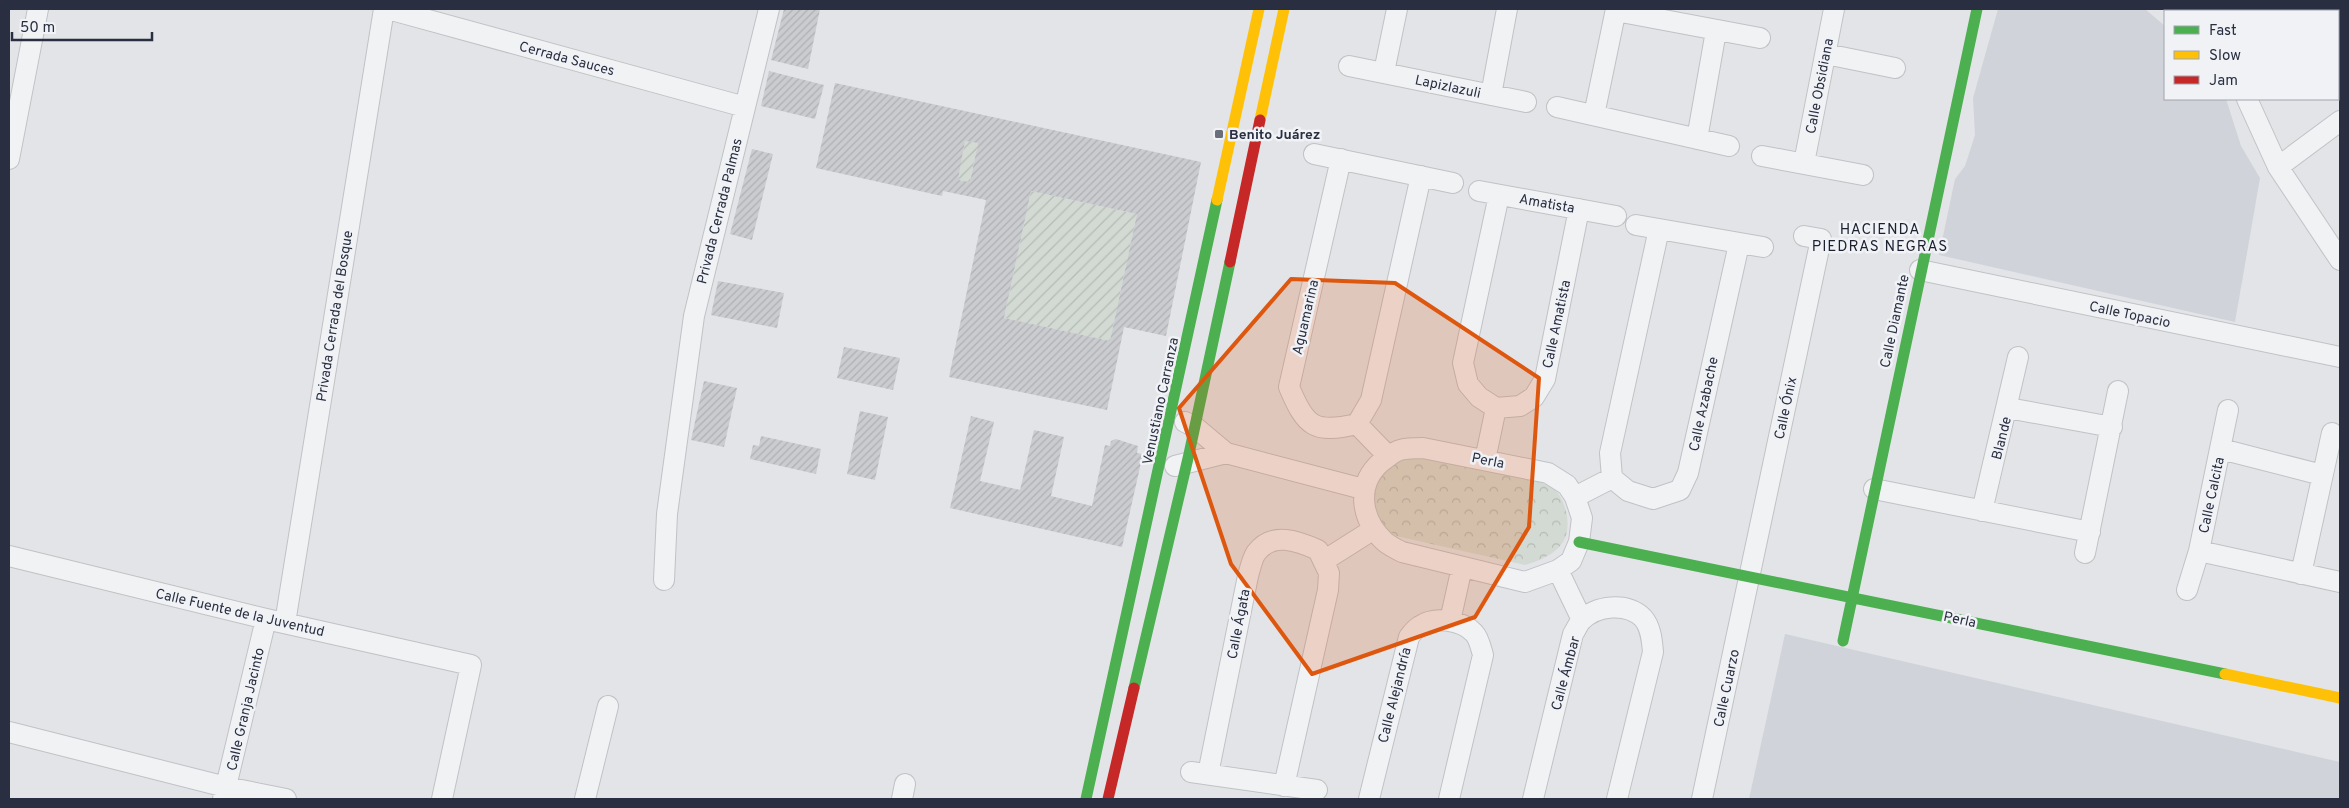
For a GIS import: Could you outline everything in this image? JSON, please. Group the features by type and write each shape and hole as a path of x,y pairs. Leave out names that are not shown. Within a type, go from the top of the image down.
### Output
{"main road":[{"name":"Venustiano Carranza","path":"1086,799 1172,415 1259,9"},
{"path":"1108,799 1195,427 1284,9"},
{"name":"Calle Diamante","path":"1843,641 1920,270 1977,9"},
{"name":"Perla","path":"1579,542 1852,596 2340,698"},
{"path":"1090,784 1110,786"}],"street":[{"path":"9,159 38,9"},
{"name":"Privada Cerrada del Bosque","path":"275,621 384,9"},
{"name":"Cerrada Sauces","path":"388,9 745,107"},
{"name":"Privada Cerrada Palmas","path":"664,580 666,514 694,316 769,9"},
{"path":"1384,72 1397,9"},
{"name":"Lapizlazuli","path":"1349,66 1490,95 1507,9"},
{"name":"Calle Obsidiana","path":"1804,163 1834,9"},
{"path":"1594,115 1616,10 1760,38"},
{"path":"1697,138 1716,30"},
{"path":"1826,54 1895,68"},
{"path":"1490,95 1526,102"},
{"path":"2247,100 2278,167 2340,260"},
{"path":"1557,107 1729,146"},
{"path":"2278,167 2340,121"},
{"path":"1314,154 1453,183"},
{"path":"1762,156 1863,175"},
{"name":"Aguamarina","path":"1341,159 1289,387 1305,419 1324,429 1357,424"},
{"path":"1388,456 1357,424 1371,400 1421,176"},
{"name":"Amatista","path":"1479,192 1616,216"},
{"path":"1485,460 1496,408 1479,397 1468,384 1463,363 1499,195"},
{"name":"Calle Amatista","path":"1496,408 1520,406 1534,397 1545,379 1579,208"},
{"path":"1636,225 1763,247"},
{"path":"1172,415 1195,427 1226,452 1363,489 1366,511 1374,529 1386,543 1402,552 1526,582 1558,570 1571,560 1579,542 1582,518 1576,497 1612,478 1610,453 1659,229"},
{"name":"Calle Ónix","path":"1750,577 1812,237"},
{"name":"Calle Azabache","path":"1612,478 1628,491 1653,500 1680,490 1688,473 1739,244"},
{"name":"Calle Topacio","path":"1920,270 2340,357"},
{"path":"2008,408 2018,357"},
{"path":"2085,553 2118,391"},
{"name":"Blande","path":"1982,511 2008,408 2112,427"},
{"path":"2221,448 2228,410"},
{"path":"2301,574 2332,433"},
{"name":"Perla","path":"1363,489 1371,471 1388,456 1401,450 1423,448 1548,472 1567,485 1576,497"},
{"name":"Calle Calcita","path":"2322,475 2221,448 2199,551 2340,582"},
{"path":"1160,469 1186,464 1226,452"},
{"path":"1874,488 2090,532"},
{"path":"1317,790 1284,786 1328,590 1329,572 1325,560 1374,529"},
{"name":"Calle Ágata","path":"1284,786 1199,773 1248,576 1256,553 1269,543 1284,539 1300,542 1318,550 1325,560"},
{"path":"2187,590 2199,551"},
{"name":"Calle Fuente de la Juventud","path":"9,556 275,621 471,665 442,799"},
{"path":"1450,621 1462,567"},
{"path":"1558,570 1582,620"},
{"name":"Calle Cuarzo","path":"1702,799 1750,577"},
{"name":"Calle Ámbar","path":"1534,799 1573,634 1582,620 1607,606 1626,609 1642,618 1651,633 1653,652 1617,799"},
{"name":"Calle Granja Jacinto","path":"225,793 275,621"},
{"name":"Calle Alejandría","path":"1369,799 1409,637 1420,626 1431,621 1450,621 1465,625 1476,634 1483,654 1449,799"},
{"path":"585,799 608,706"},
{"path":"9,732 225,793 286,799"}],"highlighted area":[{"path":"1291,279 1395,283 1539,378 1529,527 1475,617 1312,674 1231,564 1179,408"}],"shaded area":[{"path":"1998,9 2145,9 2164,25 2164,100 2226,100 2241,146 2260,178 2235,322 1939,255 1955,179 1965,166 1975,135 1973,98"},
{"path":"1785,634 2340,762 2340,799 1749,799"}],"green space":[{"path":"965,141 978,143 970,182 958,180"},
{"path":"1031,191 1137,214 1110,341 1004,318"},
{"path":"1421,453 1471,463 1533,479 1547,485 1556,491 1566,510 1567,531 1562,544 1551,554 1525,565 1396,536 1383,527 1372,494 1374,483 1395,459"}],"building":[{"path":"784,9 820,9 808,69 771,60"},
{"path":"769,71 824,85 815,119 761,106"},
{"path":"835,83 1201,162 1166,336 1124,327 1107,410 949,377 986,200 943,191 942,196 816,168","holes":["965,141 978,143 970,182 958,180","1031,191 1137,214 1110,341 1004,318"]},
{"path":"752,149 773,154 752,240 730,234"},
{"path":"718,281 784,293 777,328 711,315"},
{"path":"844,347 900,358 893,390 837,378"},
{"path":"704,381 737,388 724,447 691,440"},
{"path":"860,411 888,417 875,480 847,474"},
{"path":"971,416 994,422 980,481 1020,490 1034,430 1064,437 1051,496 1092,506 1105,445 1110,446 1111,441 1116,439 1138,446 1137,453 1143,454 1122,547 950,508"},
{"path":"761,436 821,449 816,474 750,459 753,445 759,446"}],"traffic: fast":[{"path":"1843,641 1977,9"},
{"path":"1086,799 1217,200"},
{"path":"1134,688 1189,454 1230,262"},
{"path":"1579,542 2225,674"}],"traffic: slow":[{"path":"1217,200 1259,9"},
{"path":"1260,120 1284,9"},
{"path":"2225,674 2340,698"}],"traffic: jam":[{"path":"1230,262 1260,120"},
{"path":"1108,799 1134,688"}],"place":[{"name":"Benito Juárez","path":"1219,134"}],"district":[{"name":"HACIENDA PIEDRAS NEGRAS","path":"1880,238"}]}
